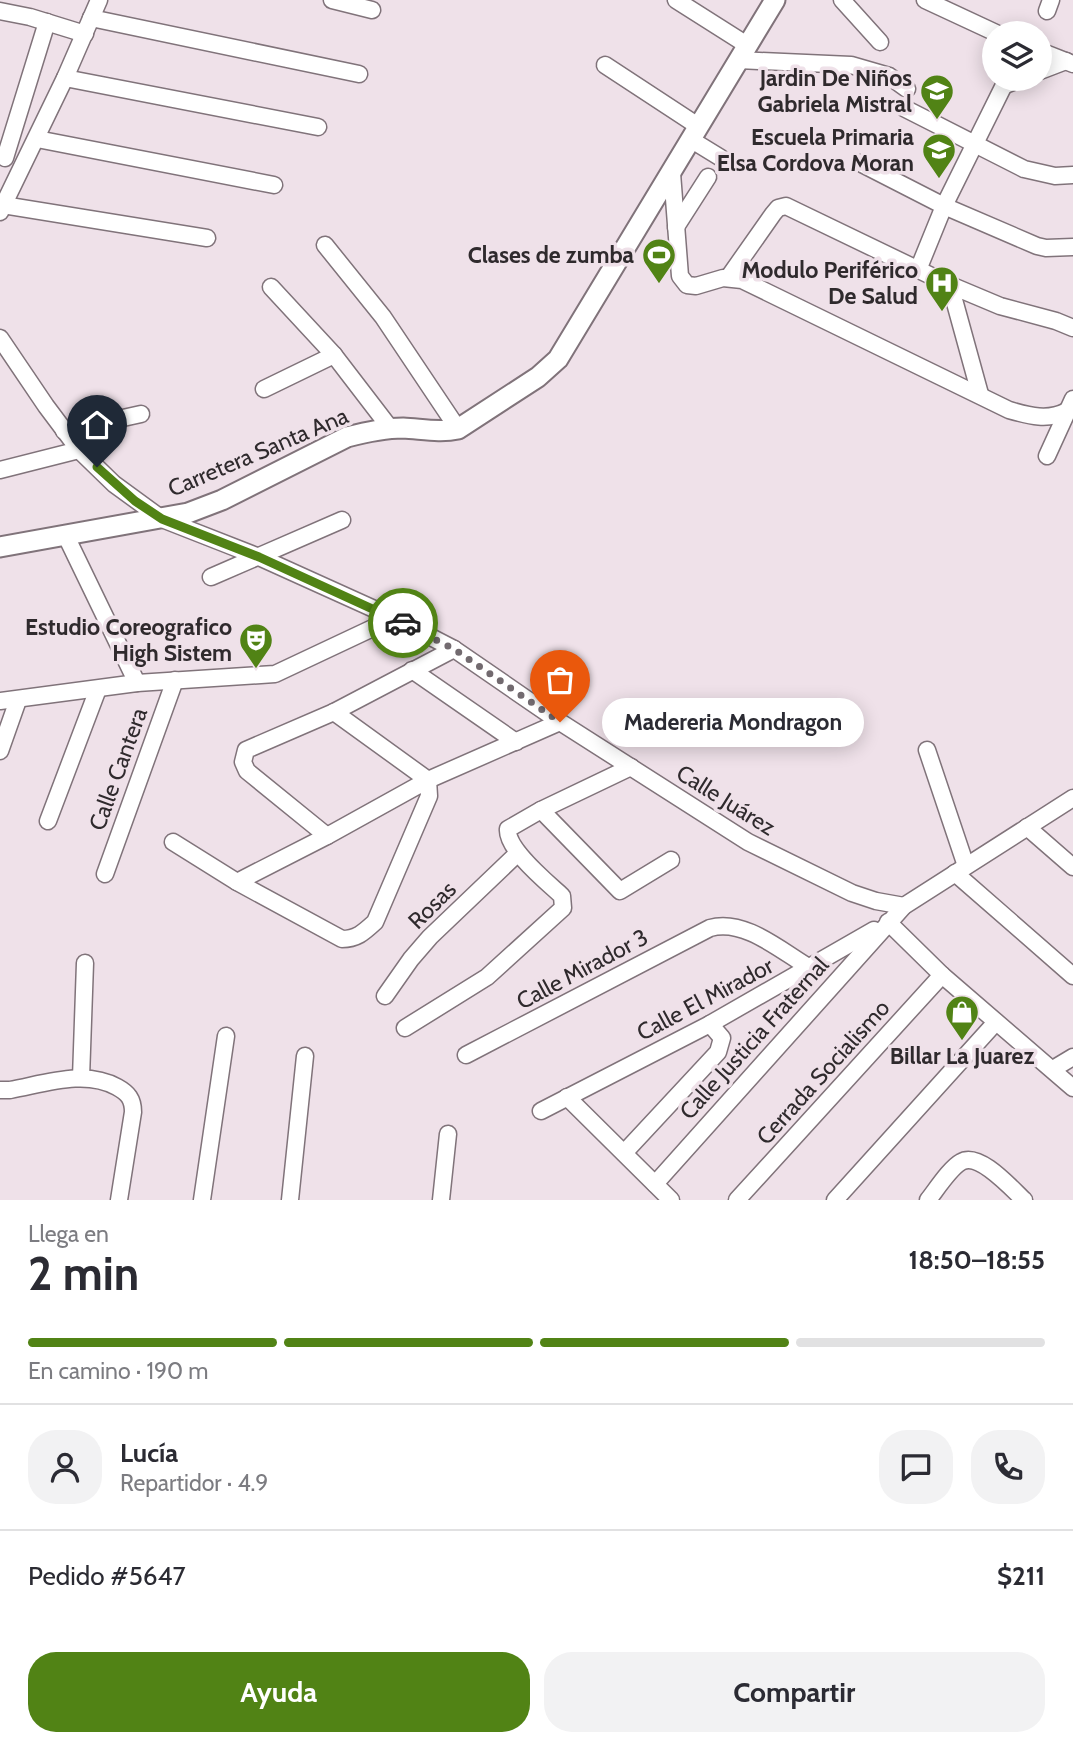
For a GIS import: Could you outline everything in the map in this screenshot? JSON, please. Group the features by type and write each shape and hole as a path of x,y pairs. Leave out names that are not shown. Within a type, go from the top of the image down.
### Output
{"main road":[{"path":"458,429 538,377 558,359 775,0"},
{"name":"Carretera Santa Ana","path":"0,547 188,513 222,500 348,437 390,428 446,432 458,429"}],"street":[{"path":"30,17 34,0"},
{"path":"99,0 37,139 2,208 207,238"},
{"path":"332,0 372,10"},
{"path":"676,0 742,52 850,65 889,76 907,89"},
{"path":"842,0 880,42"},
{"path":"925,0 982,26"},
{"path":"0,10 85,34"},
{"path":"92,18 359,75"},
{"path":"24,162 2,157 47,22"},
{"path":"1052,56 1069,62"},
{"path":"1052,67 1069,62"},
{"path":"605,65 694,133 721,158"},
{"path":"65,78 318,127"},
{"path":"918,270 944,206 1002,91"},
{"path":"904,108 1039,174 1073,175"},
{"path":"37,139 274,185"},
{"path":"860,163 944,206 1037,246 1073,247"},
{"path":"672,173 680,276 684,283 696,286 728,278 757,285 1009,410 1027,415 1056,417 1070,405"},
{"path":"676,227 708,177"},
{"path":"728,278 773,214 782,206 791,207 950,285 1000,306 1073,328"},
{"path":"326,244 383,317 458,429"},
{"path":"950,285 980,394"},
{"path":"271,287 334,355 390,428"},
{"name":"Calle Juárez","path":"0,338 79,450 114,484 162,519 259,557 394,618 454,649 560,722 748,842 852,893 876,901 904,905"},
{"path":"264,389 334,355"},
{"path":"1047,456 1070,405"},
{"path":"64,431 141,414"},
{"path":"0,470 79,450"},
{"path":"211,576 342,520"},
{"name":"Calle Cantera","path":"66,536 137,683"},
{"path":"0,701 137,683 275,674 394,618"},
{"path":"327,836 247,771 243,756 246,750 334,712 454,649"},
{"path":"412,670 516,742"},
{"name":"Calle Cantera","path":"105,874 175,680"},
{"path":"48,821 98,689"},
{"path":"0,751 18,700"},
{"path":"334,712 428,780"},
{"path":"237,882 428,780 560,722"},
{"path":"927,750 961,869 1073,976"},
{"path":"405,1028 487,977 563,908 562,897 518,853 508,837 508,829 541,810 631,767"},
{"path":"173,842 237,882 342,939 352,939 363,934 375,922 429,796 428,780"},
{"path":"1073,798 904,905 888,922 942,975 1073,1088"},
{"path":"541,810 620,891 671,860"},
{"path":"1027,827 1073,867"},
{"name":"Rosas","path":"385,996 430,937 518,853"},
{"name":"Calle El Mirador","path":"541,1111 710,1024 888,922"},
{"name":"Calle Justicia Fraternal","path":"655,1184 888,922"},
{"name":"Calle Mirador 3","path":"466,1055 697,934 720,925 741,927 810,968"},
{"path":"81,1078 85,963"},
{"name":"Cerrada Socialismo","path":"737,1200 942,975"},
{"path":"835,1200 996,1022"},
{"path":"624,1153 718,1052 722,1038 710,1024"},
{"path":"202,1200 226,1036"},
{"path":"290,1200 305,1056"},
{"path":"1053,1069 1073,1058"},
{"path":"0,1090 97,1078 125,1091 130,1097 133,1112 119,1200"},
{"path":"567,1097 670,1200"},
{"path":"442,1200 448,1135"},
{"path":"928,1200 960,1163 969,1159 979,1161 1024,1200"}],"way so far":[{"path":"403,623 454,649 560,722"}],"place":[{"name":"Jardin De Niños Gabriela Mistral","path":"937,121"},
{"name":"Escuela Primaria Elsa Cordova Moran","path":"939,180"},
{"name":"Clases de zumba","path":"659,285"},
{"name":"Modulo Periférico De Salud","path":"942,313"},
{"name":"Estudio Coreografico High Sistem","path":"256,670"},
{"name":"Madereria Mondragon","path":"560,722"},
{"name":"Billar La Juarez","path":"962,1042"}],"route":[{"path":"97,467 135,501 162,519 259,557 403,623"}]}
